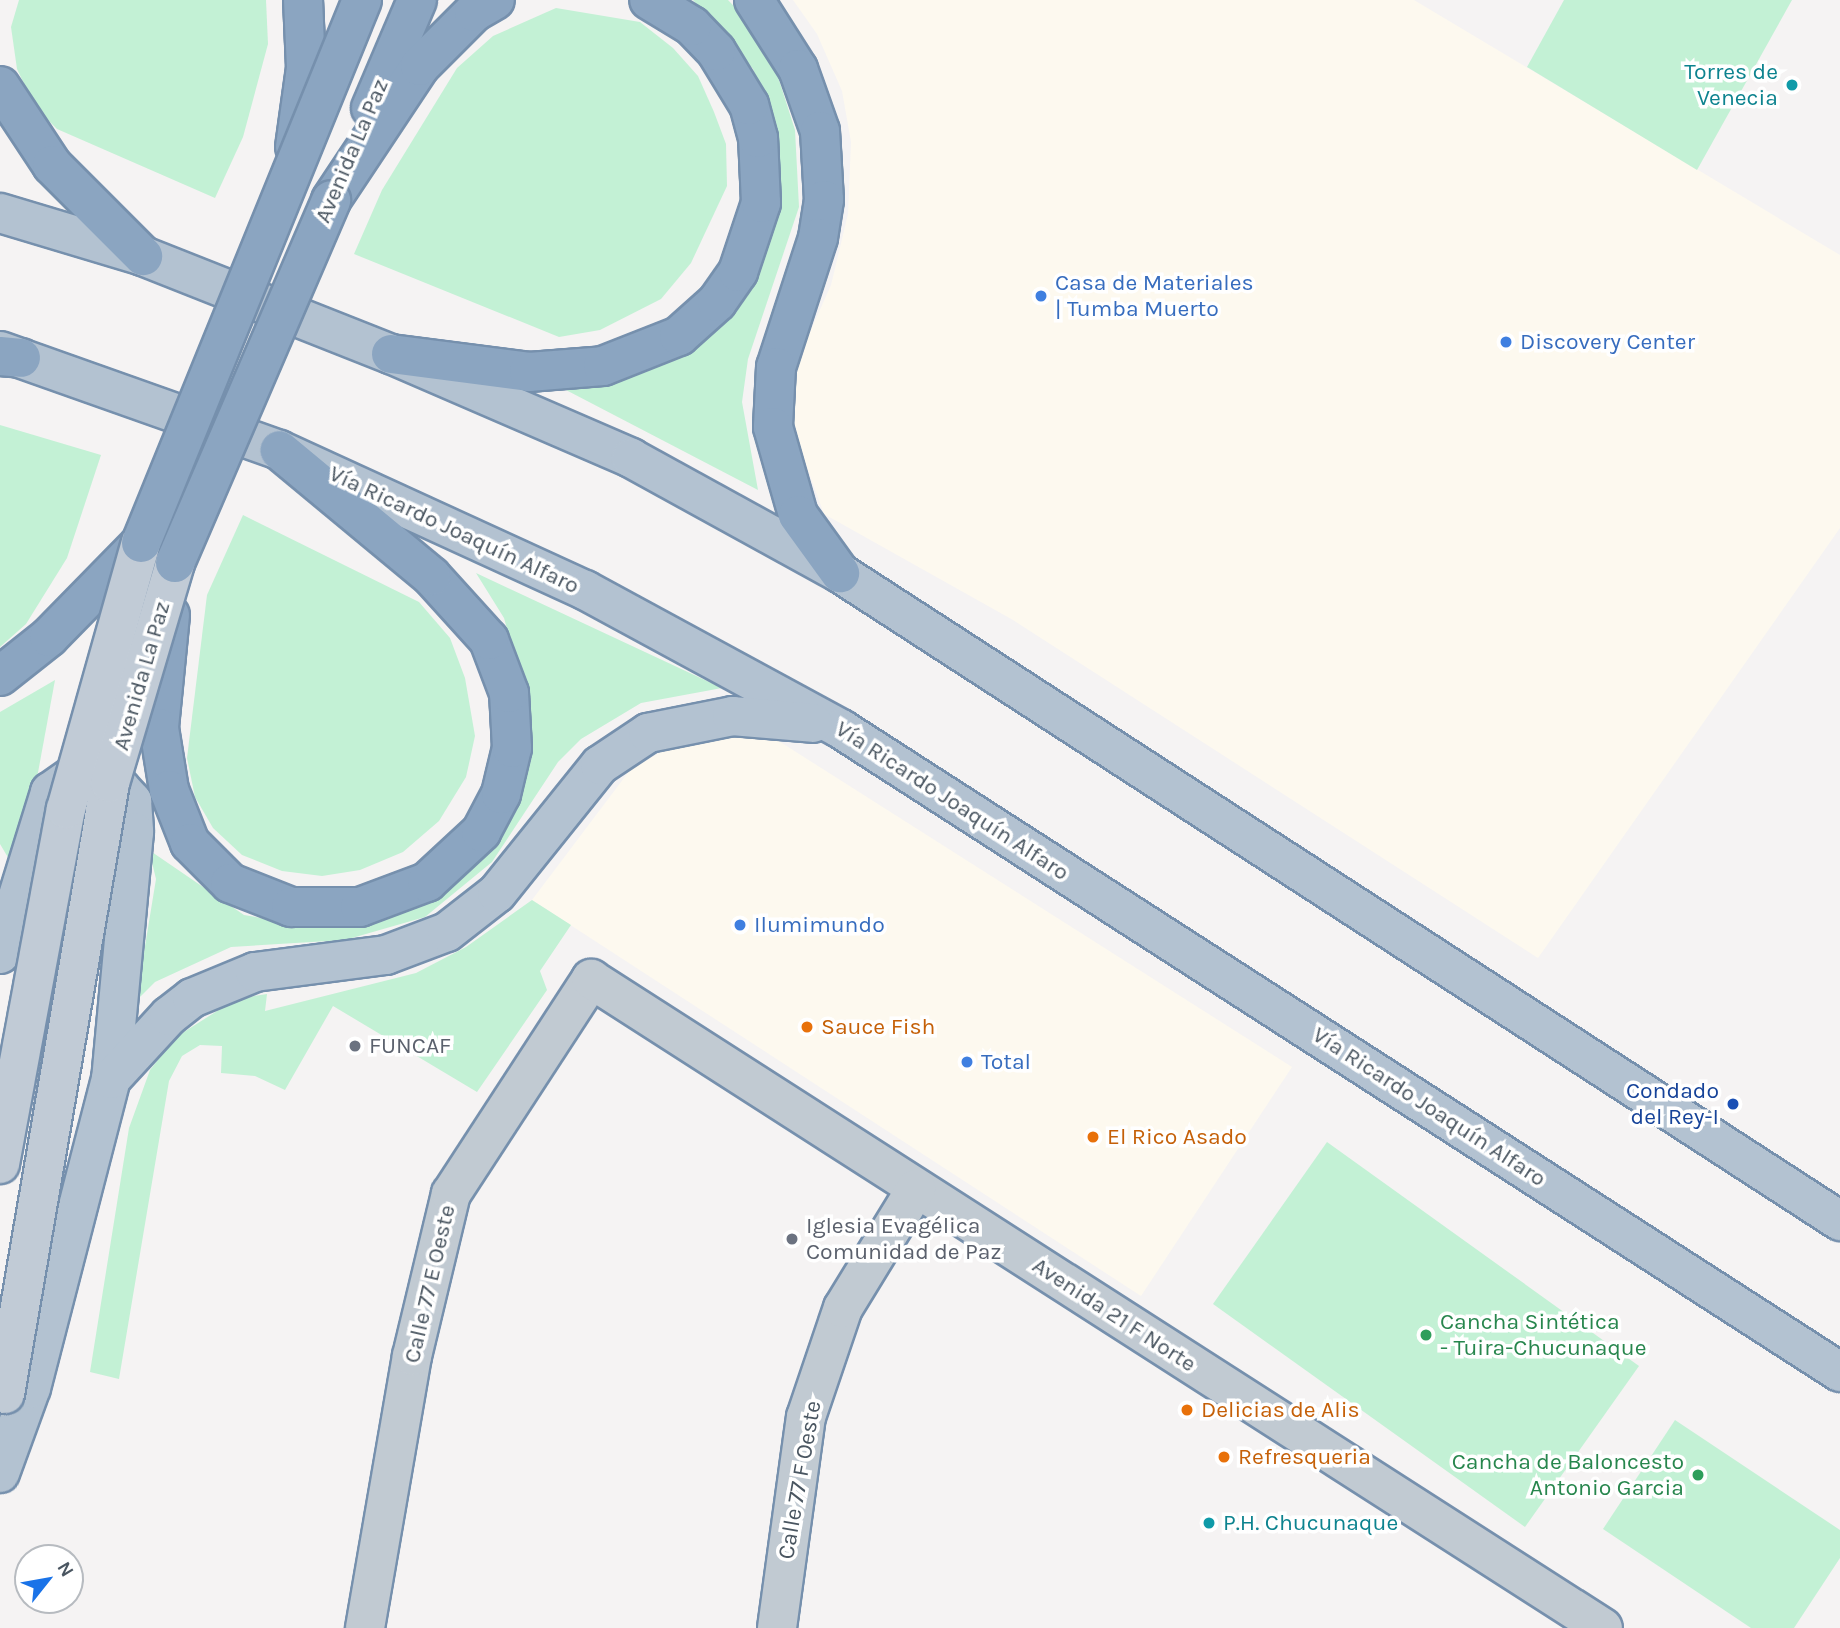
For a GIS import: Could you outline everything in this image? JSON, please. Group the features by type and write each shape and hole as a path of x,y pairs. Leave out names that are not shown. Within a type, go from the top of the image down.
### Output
{"highway":[{"path":"290,176 306,68 303,0"},
{"name":"Avenida La Paz","path":"141,543 362,0"},
{"name":"Avenida La Paz","path":"175,563 417,0"},
{"path":"331,200 420,66 474,12 495,0"},
{"path":"391,354 529,372 632,358 701,319 738,272 752,237 763,173 749,105 708,43 649,0"},
{"path":"754,0 798,68 820,131 822,212 808,277 776,367 773,427 793,504 840,573"},
{"path":"0,86 52,165 143,256"},
{"path":"175,563 159,728 178,820 190,843 230,883 291,907 341,909 386,901 448,867 481,832 501,794 512,721 501,668 473,619 432,576 279,450"},
{"path":"0,676 49,637 141,543"}],"main road":[{"path":"0,213 143,256 391,354 631,458 840,573 1840,1222"},
{"name":"Vía Ricardo Joaquín Alfaro","path":"7,355 279,450 585,590 841,729 1840,1372"},
{"name":"Avenida La Paz","path":"0,1164 66,809 141,543"},
{"name":"Avenida La Paz","path":"5,1394 110,783 175,563"},
{"path":"111,1079 169,1016 225,982 292,964 386,955 447,932 497,893 600,765 648,733 732,716 841,729"},
{"path":"0,954 50,792 77,773 120,788 132,802 134,832 111,1079 31,1388 0,1473"}],"street":[{"name":"Avenida 21 F Norte","path":"591,979 1603,1628"},
{"name":"Calle 77 E Oeste","path":"365,1628 412,1356 451,1194 591,979"},
{"name":"Calle 77 F Oeste","path":"777,1628 806,1417 843,1308 916,1189"}],"shaded area":[{"path":"793,0 1414,0 1840,255 1840,528 1538,958 1013,620 824,514 788,415 793,370 831,285 848,214 851,142 842,91 817,34"},
{"path":"727,737 774,738 1292,1067 1141,1296 532,900 630,770 671,746"}],"green space":[{"path":"19,0 266,0 268,44 243,137 215,198 57,129 35,107 17,69 11,27"},
{"path":"693,0 728,0 753,26 772,58 795,130 799,207 748,359 742,402 758,490 566,390 568,383 600,385 646,372 695,344 776,132 753,69"},
{"path":"1564,0 1792,0 1697,170 1527,67"},
{"path":"556,8 640,22 673,48 698,76 714,112 726,144 727,186 691,263 661,299 600,330 559,337 354,254 382,190 457,68 493,36"},
{"path":"0,425 101,455 67,558 26,624 0,647"},
{"path":"243,515 419,602 450,638 465,678 475,736 466,777 439,821 403,852 360,870 322,876 282,871 242,855 213,828 195,797 187,758 207,595"},
{"path":"476,573 722,688 641,703 581,739 558,762 492,862 425,917 345,940 231,947 155,982 136,1001 156,879 149,850 244,915 312,927 347,926 456,880 527,699 504,618"},
{"path":"55,680 19,876 0,844 0,712"},
{"path":"532,900 571,925 540,971 547,990 477,1092 333,1006 285,1090 255,1076 221,1073 222,1046 200,1045 182,1056 169,1081 119,1379 90,1372 129,1128 150,1070 176,1037 236,999 267,994 265,1011 416,973 466,947"},
{"name":"Cancha Sintética - Tuira-Chucunaque","path":"1327,1142 1639,1366 1525,1527 1213,1304"},
{"name":"Cancha de Baloncesto Antonio Garcia","path":"1675,1420 1840,1530 1840,1558 1794,1628 1751,1628 1603,1529"}],"place":[{"name":"Torres de Venecia","path":"1792,85"},
{"name":"Casa de Materiales | Tumba Muerto","path":"1041,296"},
{"name":"Discovery Center","path":"1506,342"},
{"name":"Ilumimundo","path":"740,925"},
{"name":"Sauce Fish","path":"807,1027"},
{"name":"FUNCAF","path":"355,1046"},
{"name":"Total","path":"967,1062"},
{"name":"Condado del Rey-I","path":"1733,1104"},
{"name":"El Rico Asado","path":"1093,1137"},
{"name":"Iglesia Evagélica Comunidad de Paz","path":"792,1239"},
{"name":"Cancha Sintética - Tuira-Chucunaque","path":"1426,1335"},
{"name":"Delicias de Alis","path":"1187,1410"},
{"name":"Refresqueria","path":"1224,1457"},
{"name":"Cancha de Baloncesto Antonio Garcia","path":"1698,1475"},
{"name":"P.H. Chucunaque","path":"1209,1523"}]}
